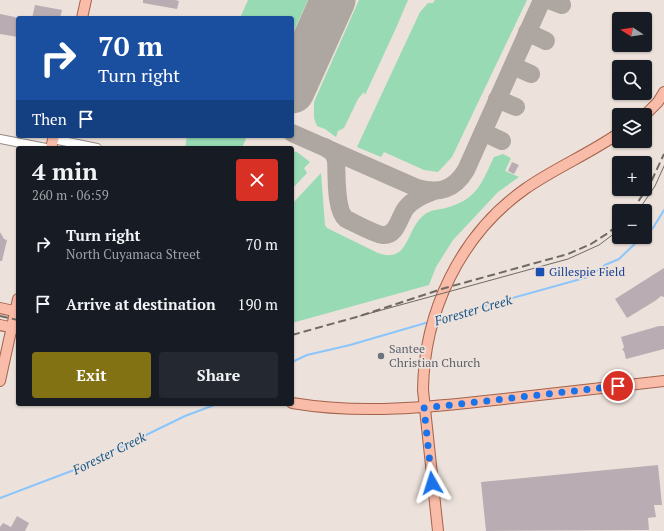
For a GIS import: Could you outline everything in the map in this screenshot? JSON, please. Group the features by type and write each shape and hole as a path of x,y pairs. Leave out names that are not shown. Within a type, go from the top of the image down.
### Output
{"main road":[{"path":"82,16 86,0"},
{"path":"652,108 664,92"},
{"path":"438,531 424,408 423,378 428,338 440,299 451,275 463,255 480,232 501,209 526,189 554,171 612,138"},
{"path":"0,308 16,312"},
{"path":"0,325 15,328 0,381"},
{"path":"294,403 341,409 383,410 424,408 664,381"}],"street":[{"path":"0,139 36,146"},
{"path":"53,141 84,146"}],"green space":[{"path":"248,0 308,0 294,31 294,16 241,16"},
{"path":"359,0 408,0 365,95 364,92 358,99 344,128 338,131 336,137 325,129 317,126 314,118 314,102"},
{"path":"435,0 527,0 452,157 438,172 424,170 384,152 381,157 357,147 420,12 428,3 433,3"},
{"path":"187,138 246,138 243,146 185,146"},
{"path":"294,151 310,162 304,168 307,173 294,187"},
{"path":"503,154 511,158 505,171 519,177 498,192 453,240 436,267 429,285 294,322 294,202 321,173 325,225 327,228 378,253 388,255 396,254 402,250 418,221 424,215 459,203 473,194 482,181 494,157"}],"building":[{"path":"143,0 179,1 177,9 143,3"},
{"path":"35,5 62,10 60,16 32,16"},
{"path":"0,14 15,17 16,37 0,34"},
{"path":"512,162 519,165 514,174 508,171"},
{"path":"0,232 4,239 7,240 2,261 0,261"},
{"path":"664,268 664,297 661,296 627,318 615,299"},
{"path":"659,326 664,326 664,349 626,359 624,351 622,350 624,347 621,337"},
{"path":"658,465 662,505 654,505 656,517 648,518 649,530 486,531 481,482"},
{"path":"17,516 29,523 25,531 0,531 0,527 3,523 11,527"}],"waterway":[{"name":"Forester Creek","path":"652,229 664,210"},
{"name":"Forester Creek","path":"437,319 588,277 605,265 619,259 635,244"},
{"name":"Forester Creek","path":"294,361 307,355 350,345 429,322"},
{"name":"Forester Creek","path":"0,498 74,470 185,416 212,406"}],"taxiway":[{"path":"294,134 417,188 432,191 445,189 451,186 466,170 542,0"},
{"path":"549,0 562,5"},
{"path":"527,32 546,41"},
{"path":"513,66 531,74"},
{"path":"497,99 516,107"},
{"path":"483,132 502,141"},
{"path":"325,147 333,153 336,160 338,200 342,214 346,219 375,233 383,235 392,232 406,208 412,202 434,191"}],"runway":[{"path":"294,87 333,0"}],"tram line":[{"path":"643,204 655,186 664,166"},
{"path":"360,316 568,259 599,245 612,235"}],"railway":[{"path":"637,204 651,182 664,154"},
{"path":"294,334 360,316 445,288 568,254 591,244 612,230"},
{"path":"0,316 16,320"}],"place":[{"name":"Gillespie Field","path":"540,272"},
{"name":"Santee Christian Church","path":"381,356"}],"route":[{"path":"432,483 424,408 618,386"}]}
